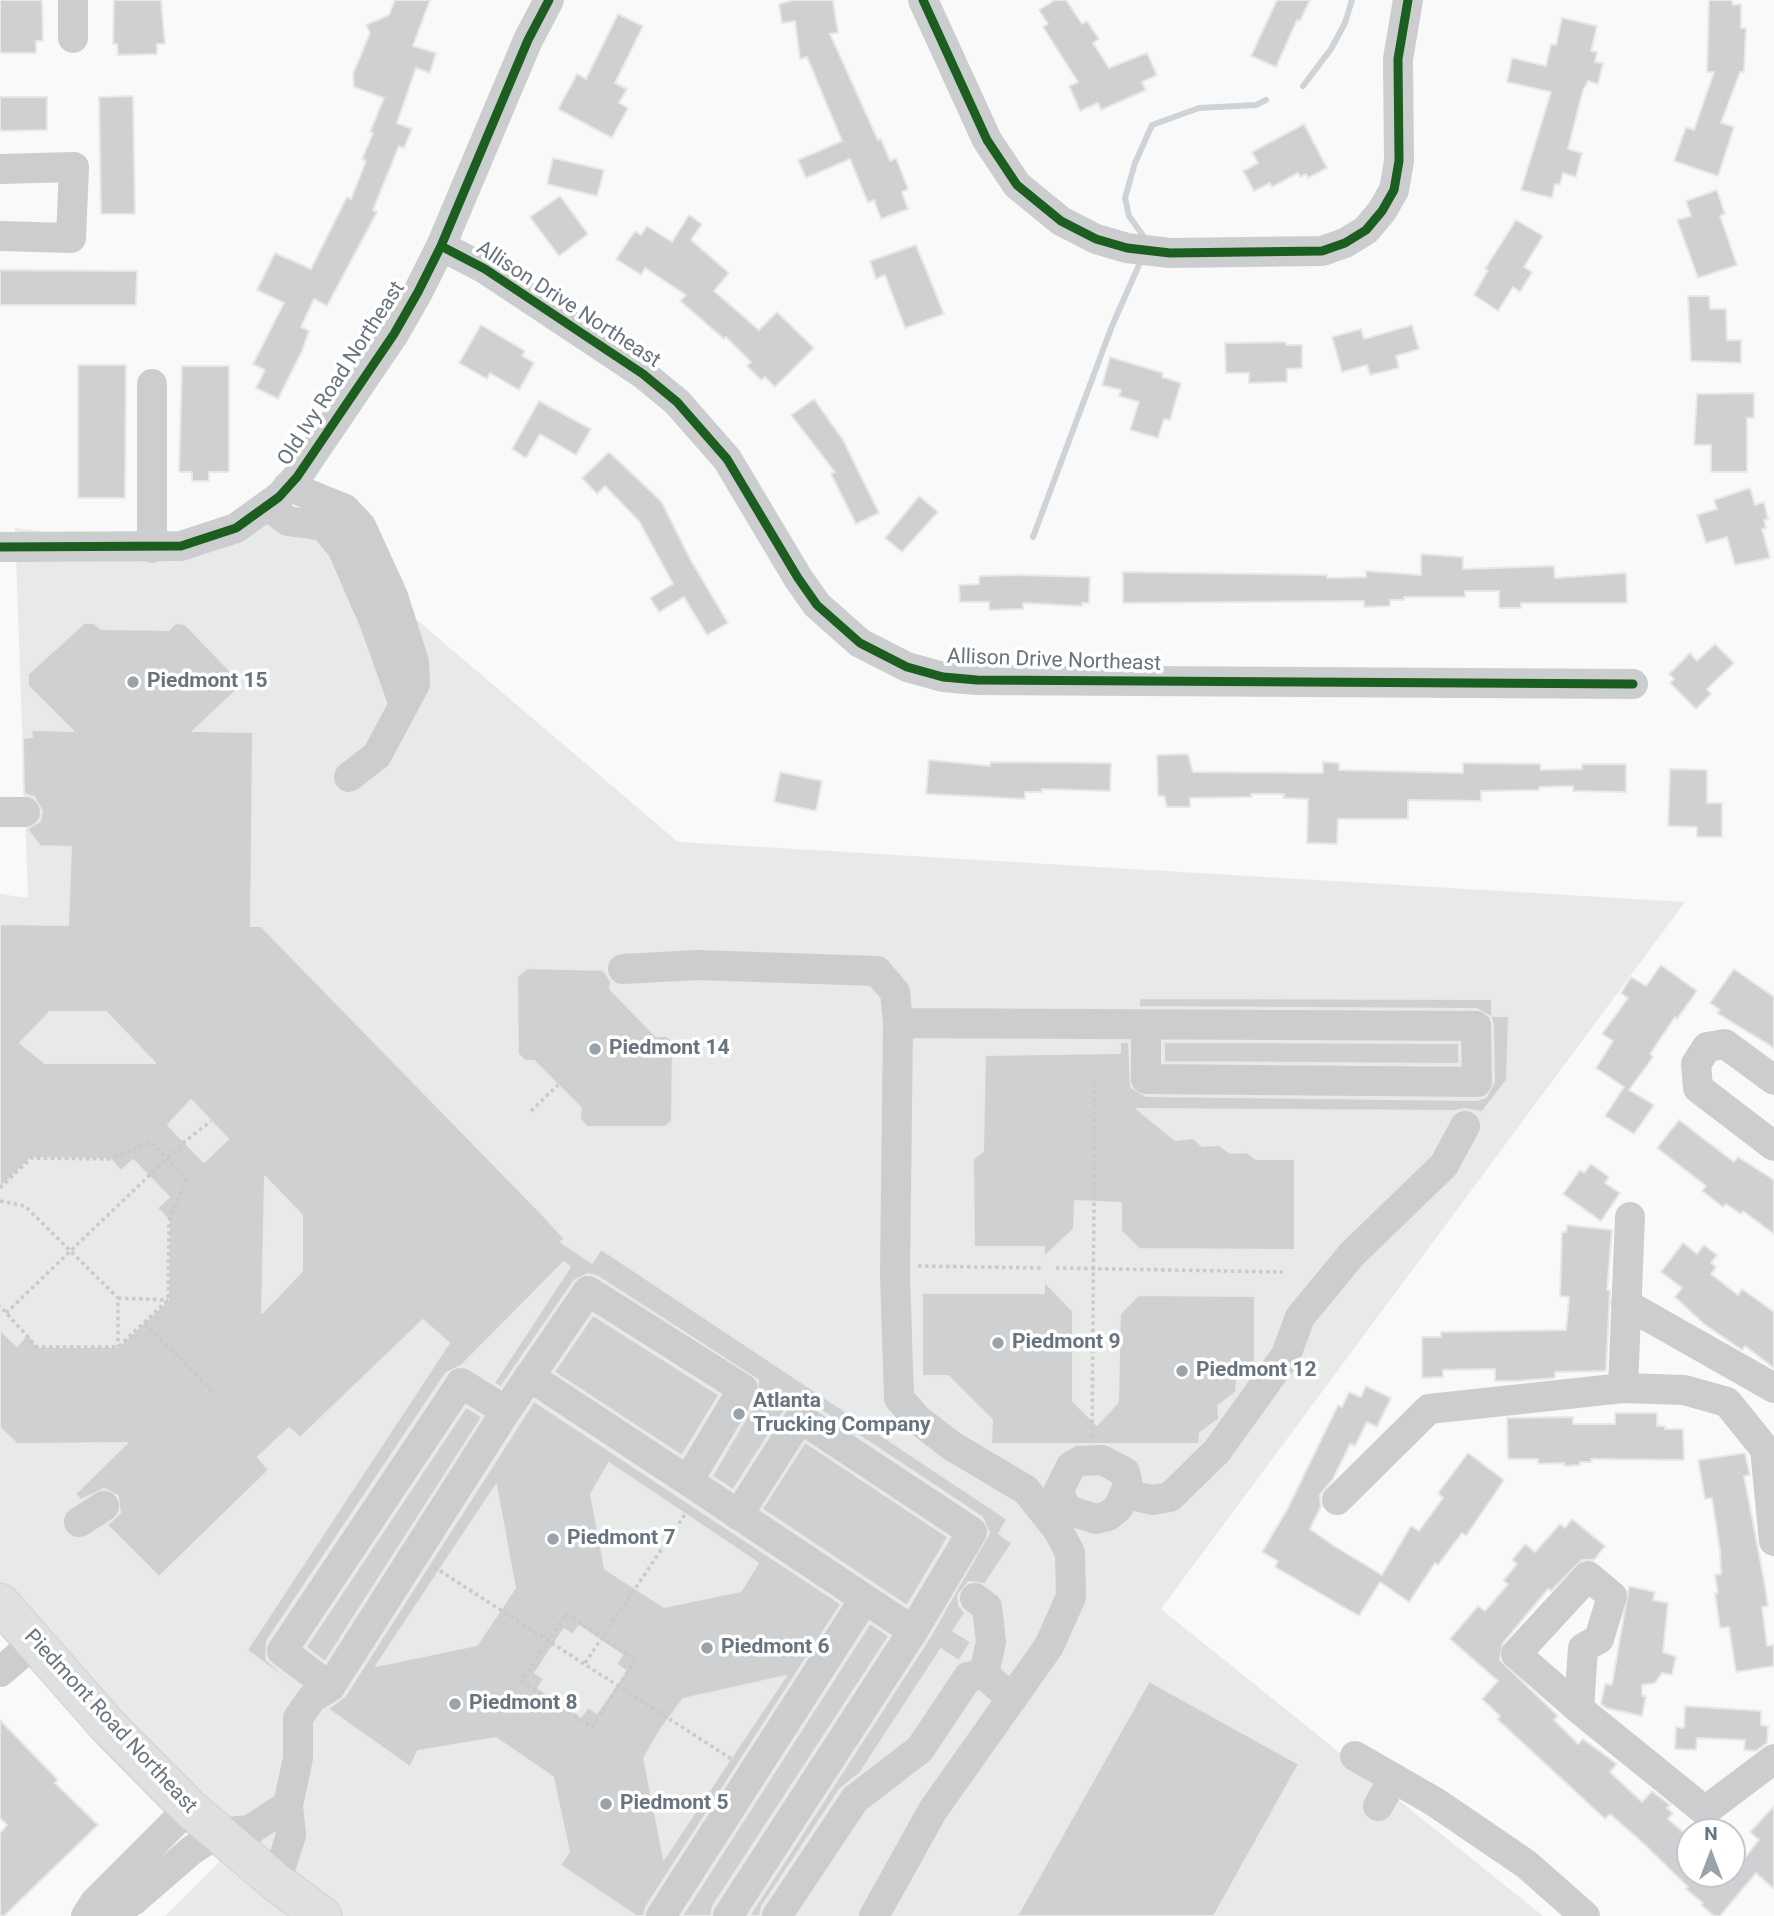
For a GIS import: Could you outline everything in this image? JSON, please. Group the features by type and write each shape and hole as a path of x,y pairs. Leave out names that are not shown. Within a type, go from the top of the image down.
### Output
{"main road":[{"name":"Piedmont Road Northeast","path":"3,1613 189,1808 276,1882 321,1916"}],"street":[{"path":"73,38 74,0"},
{"name":"Old Ivy Road Northeast","path":"0,547 152,548 209,539 236,527 278,496 394,334 441,246 528,40 549,0"},
{"path":"923,0 987,140 1017,185 1051,214 1096,239 1127,248 1170,253 1322,251 1345,243 1366,230 1382,211 1394,190 1399,161 1398,59 1408,0"},
{"path":"0,169 74,167 71,238 0,236"},
{"name":"Allison Drive Northeast","path":"441,246 485,269 643,374 677,402 727,459 797,578 817,605 860,643 907,667 943,677 977,680 1633,684"},
{"path":"152,384 152,548"},
{"path":"278,496 288,521 324,526 342,548 374,621 404,705 377,755 349,777"},
{"path":"623,969 697,965 877,971 895,992 898,1023 895,1266 899,1398 917,1419 952,1446 1026,1490 1060,1517 1108,1516 1118,1508 1126,1494 1128,1486 1125,1472 1114,1465 1092,1460 1080,1461 1071,1466 1058,1492 1060,1517 1070,1553 1071,1597 1049,1646 933,1810 874,1916"},
{"path":"898,1023 1476,1026 1478,1082 1146,1079 1146,1025"},
{"path":"1774,1080 1725,1044 1707,1047 1696,1064 1698,1088 1774,1146"},
{"path":"1126,1494 1152,1500 1170,1497 1217,1451 1286,1355 1300,1317 1352,1254 1444,1165 1465,1126"},
{"path":"1623,1388 1630,1217"},
{"path":"276,1882 291,1835 288,1805 298,1758 298,1718 312,1698 330,1687 506,1411 588,1291 743,1389 695,1486"},
{"path":"1626,1304 1774,1388"},
{"path":"1731,1407 1748,1373"},
{"path":"529,1376 912,1631"},
{"path":"330,1687 282,1651 461,1383 506,1411"},
{"path":"1337,1500 1429,1409 1623,1388 1685,1390 1727,1402 1765,1449 1774,1541"},
{"path":"728,1916 912,1631 972,1532 800,1418 738,1515"},
{"path":"79,1522 104,1506"},
{"path":"1583,1648 1599,1639 1612,1595 1588,1576 1516,1654 1579,1709 1706,1811 1774,1759"},
{"path":"975,1598 987,1607 991,1642 984,1674"},
{"path":"661,1916 864,1600"},
{"path":"1552,1615 1583,1648 1579,1709"},
{"path":"0,1672 34,1643"},
{"path":"984,1674 1012,1699"},
{"path":"777,1916 855,1799 920,1749 968,1677 984,1674"},
{"path":"1355,1756 1394,1778 1526,1864 1585,1916"},
{"path":"1378,1806 1394,1778"},
{"path":"108,1916 135,1900 192,1850 218,1833 250,1830 288,1805"},
{"path":"86,1916 95,1902 189,1808"}],"path":[{"path":"1092,1460 1095,1082"},
{"path":"531,1111 558,1085"},
{"path":"6,1313 211,1121"},
{"path":"0,1188 31,1158 110,1158 151,1142 186,1179 169,1220 169,1300 118,1347 37,1347 0,1306"},
{"path":"0,1201 25,1206 118,1298 118,1347"},
{"path":"895,1266 1044,1268"},
{"path":"1056,1268 1283,1272"},
{"path":"118,1298 169,1300"},
{"path":"144,1324 215,1394"},
{"path":"585,1664 695,1486"},
{"path":"414,1554 753,1772"},
{"path":"566,1614 636,1660 592,1727 522,1681 548,1641 566,1614"}],"shaded area":[{"path":"283,506 678,842 1685,902 1161,1609 1543,1916 165,1916 220,1861 0,1603 0,894 28,898 15,528 195,551"}],"building":[{"path":"0,0 42,0 43,41 36,41 36,53 0,53"},
{"path":"114,0 161,0 165,44 157,44 157,54 118,55 117,44 113,44"},
{"path":"395,0 430,0 413,46 436,53 430,73 416,68 397,123 412,129 404,148 399,146 373,210 377,212 327,306 314,299 301,327 309,331 302,351 278,399 256,388 265,370 253,364 284,303 257,290 275,253 311,269 347,197 351,199 366,161 362,159 373,133 370,132 384,98 354,87 353,74 370,33 366,25 389,15"},
{"path":"794,0 833,0 838,33 830,34 878,140 881,139 890,161 896,158 908,189 902,192 908,209 881,219 874,200 868,203 850,159 806,178 798,160 842,141 807,57 800,59 795,21 782,23 779,4"},
{"path":"1055,0 1066,0 1082,24 1087,21 1099,39 1093,43 1109,68 1147,53 1157,75 1142,82 1146,90 1101,110 1098,103 1080,111 1069,86 1078,82 1043,27 1048,24 1039,10"},
{"path":"1277,0 1310,0 1300,21 1297,20 1276,67 1251,56"},
{"path":"1709,0 1732,0 1733,5 1741,4 1741,28 1746,28 1744,72 1740,72 1721,123 1734,127 1718,176 1674,161 1686,127 1694,130 1714,72 1707,72"},
{"path":"618,14 643,26 615,83 627,89 619,103 628,108 612,138 558,109 577,74 586,79"},
{"path":"1562,18 1597,26 1591,51 1597,52 1595,62 1603,63 1598,84 1588,81 1583,90 1568,149 1582,153 1576,177 1563,173 1560,185 1555,184 1552,198 1521,190 1551,92 1507,82 1512,58 1546,66 1551,44 1556,45"},
{"path":"133,96 135,214 101,214 99,97"},
{"path":"0,97 47,97 47,130 0,131"},
{"path":"1304,124 1327,168 1308,178 1306,174 1300,177 1298,173 1272,187 1270,183 1254,191 1243,171 1258,163 1252,152"},
{"path":"553,158 604,170 597,196 547,184"},
{"path":"1717,190 1725,214 1720,216 1737,265 1698,278 1677,220 1691,216 1686,201"},
{"path":"560,196 588,234 559,256 530,217"},
{"path":"689,215 702,224 691,240 729,273 714,291 759,330 777,312 814,348 775,387 765,377 761,380 747,366 751,362 726,337 724,339 680,301 686,295 645,268 641,275 616,259 635,231 641,235 647,226 672,242"},
{"path":"1516,220 1543,236 1524,267 1532,272 1520,292 1513,287 1498,311 1474,295 1488,270 1485,269"},
{"path":"916,245 944,314 905,328 885,275 876,279 870,261"},
{"path":"0,270 137,271 136,305 0,305"},
{"path":"1688,296 1709,296 1710,309 1726,309 1727,340 1741,340 1741,363 1691,361"},
{"path":"481,325 525,351 522,356 534,363 519,390 490,373 487,379 459,363"},
{"path":"1412,325 1419,349 1396,356 1399,368 1370,375 1367,365 1342,372 1332,337 1361,329 1364,339"},
{"path":"1286,342 1286,345 1302,345 1302,368 1287,369 1287,382 1249,383 1249,373 1226,373 1225,343"},
{"path":"1110,357 1163,373 1162,377 1181,383 1170,420 1164,419 1158,438 1130,430 1139,402 1119,396 1121,390 1102,385"},
{"path":"78,365 126,365 125,498 78,498"},
{"path":"182,366 229,366 229,472 209,472 209,481 192,481 192,472 179,472"},
{"path":"1754,393 1754,418 1747,418 1747,472 1711,472 1711,445 1694,445 1697,394"},
{"path":"814,399 843,440 879,513 856,524 831,474 835,472 791,415"},
{"path":"539,401 591,429 576,455 540,434 526,458 512,449"},
{"path":"609,452 661,501 690,559 728,623 707,635 684,597 659,612 650,598 673,584 639,521 605,486 597,494 582,478"},
{"path":"1750,488 1755,505 1764,502 1768,519 1764,520 1766,528 1762,529 1770,558 1735,565 1727,537 1706,543 1697,515 1717,509 1714,500"},
{"path":"919,496 938,512 902,552 885,538"},
{"path":"1421,554 1463,557 1463,569 1554,566 1555,578 1626,573 1627,603 1521,603 1521,608 1499,608 1499,591 1465,591 1465,597 1404,597 1404,600 1390,600 1390,606 1364,607 1364,601 1123,603 1123,572 1327,575 1327,578 1366,577 1366,571 1421,575"},
{"path":"979,576 1090,577 1089,603 1082,603 1082,606 1023,603 1023,609 989,610 989,602 960,602 959,585 979,584"},
{"path":"84,623 94,623 101,629 169,630 175,623 185,624 238,679 238,689 193,731 253,732 251,926 261,926 542,1214 565,1239 561,1242 592,1263 601,1249 1007,1519 999,1534 1012,1543 985,1584 969,1582 958,1595 959,1605 965,1613 953,1631 971,1642 959,1661 941,1649 860,1773 840,1789 762,1906 760,1916 749,1916 928,1640 989,1533 982,1517 810,1403 800,1401 786,1408 733,1490 712,1476 758,1398 758,1380 597,1276 588,1274 574,1281 501,1387 494,1383 570,1267 564,1262 461,1366 446,1373 267,1641 266,1659 298,1688 247,1650 449,1343 423,1320 300,1438 289,1428 258,1457 269,1470 159,1577 107,1525 120,1513 118,1496 104,1489 81,1500 75,1494 127,1443 17,1444 0,1428 0,1330 17,1346 28,1333 37,1347 118,1347 168,1300 169,1221 157,1208 169,1197 133,1160 121,1171 110,1159 31,1158 0,1188 0,924 68,925 71,847 40,846 27,829 40,821 42,811 34,797 24,794 23,738 32,737 31,730 73,731 28,686 28,674","holes":["50,1012 106,1012 155,1063 45,1063 20,1043","191,1100 228,1139 204,1162 168,1125","265,1177 302,1215 302,1271 262,1313"]},
{"path":"1715,644 1734,663 1707,689 1711,694 1696,709 1670,683 1674,679 1669,674 1690,653 1697,661"},
{"path":"1188,754 1193,772 1323,773 1323,762 1339,763 1339,770 1463,773 1463,763 1540,764 1541,770 1582,769 1582,764 1626,764 1626,792 1573,791 1573,786 1539,787 1539,790 1481,791 1481,801 1408,800 1408,819 1338,819 1337,844 1307,843 1308,799 1283,798 1284,794 1251,794 1252,797 1190,798 1190,807 1167,807 1164,796 1158,796 1157,755"},
{"path":"929,760 990,766 990,762 1111,763 1110,791 1042,789 1042,792 1025,792 1025,799 926,794"},
{"path":"1670,769 1707,770 1707,803 1722,803 1722,837 1697,837 1697,827 1668,826"},
{"path":"780,772 822,781 816,811 774,802"},
{"path":"1661,965 1697,991 1677,1019 1675,1017 1650,1054 1653,1057 1629,1090 1654,1105 1634,1134 1605,1116 1624,1087 1596,1068 1613,1041 1602,1034 1628,998 1621,993 1631,977 1646,986"},
{"name":"Piedmont 14","path":"527,968 603,970 611,981 610,989 656,1036 667,1036 673,1042 672,1121 665,1127 587,1127 580,1119 581,1108 534,1061 525,1061 518,1054 517,977"},
{"path":"1734,969 1774,997 1774,1048 1717,1013 1720,1010 1710,1003"},
{"path":"1139,998 1492,999 1492,1016 1509,1016 1507,1080 1482,1112 1465,1109 1137,1109 1175,1140 1193,1138 1202,1146 1219,1145 1230,1153 1247,1152 1256,1159 1295,1159 1295,1250 1139,1249 1121,1231 1121,1203 1075,1201 1074,1229 1044,1257 1044,1247 974,1247 973,1159 983,1151 985,1055 1120,1053 1120,1042 1129,1042 1131,1087 1146,1096 1477,1100 1486,1097 1494,1082 1493,1025 1491,1017 1477,1009 1139,1007"},
{"path":"1164,1042 1459,1043 1459,1064 1164,1062"},
{"path":"1679,1120 1734,1162 1738,1157 1774,1180 1774,1234 1743,1211 1741,1214 1726,1204 1723,1207 1702,1191 1706,1186 1657,1148"},
{"path":"1591,1164 1609,1177 1605,1183 1620,1193 1601,1221 1563,1194 1580,1170 1584,1173"},
{"path":"1567,1225 1612,1230 1607,1290 1610,1290 1606,1371 1555,1372 1555,1378 1495,1381 1495,1369 1443,1370 1443,1377 1422,1378 1422,1337 1441,1337 1441,1332 1566,1330 1569,1297 1560,1296 1562,1232 1566,1232"},
{"path":"1683,1243 1697,1254 1704,1245 1717,1255 1711,1263 1716,1267 1711,1274 1738,1295 1742,1289 1774,1312 1774,1368 1745,1346 1742,1350 1704,1324 1675,1297 1682,1288 1661,1272"},
{"path":"1044,1281 1073,1311 1073,1401 1097,1425 1118,1402 1120,1314 1138,1295 1255,1296 1255,1365 1237,1378 1236,1392 1218,1406 1219,1419 1200,1433 1199,1444 991,1444 992,1420 948,1376 922,1376 922,1293 1044,1293"},
{"path":"593,1315 719,1395 682,1456 554,1372"},
{"path":"1366,1386 1391,1398 1377,1427 1367,1422 1355,1446 1350,1444 1333,1479 1320,1495 1321,1506 1310,1529 1334,1546 1382,1575 1411,1526 1419,1531 1443,1498 1438,1493 1468,1453 1504,1480 1466,1536 1462,1533 1438,1565 1435,1563 1409,1602 1380,1582 1359,1616 1275,1567 1278,1561 1262,1552 1288,1508 1338,1405 1342,1407 1349,1392 1361,1397"},
{"path":"534,1401 841,1604 646,1907 644,1916 636,1916 560,1865 569,1852 553,1777 496,1738 418,1751 410,1767 328,1709 345,1696","holes":["609,1463 758,1563 741,1591 664,1607 605,1569 591,1494","496,1485 515,1588 477,1645 376,1666","579,1626 622,1655 616,1664 626,1671 597,1713 588,1707 581,1717 538,1688 544,1679 535,1673 564,1629 573,1635","786,1676 664,1859 644,1758 683,1699"]},
{"path":"466,1407 482,1417 325,1662 306,1647"},
{"path":"1615,1413 1657,1413 1657,1426 1683,1429 1684,1460 1591,1459 1592,1462 1564,1466 1564,1463 1538,1464 1538,1459 1508,1459 1507,1418 1573,1417 1573,1424 1615,1424"},
{"path":"805,1442 948,1537 907,1606 762,1509"},
{"path":"1745,1453 1750,1475 1744,1476 1768,1606 1762,1607 1767,1646 1774,1645 1774,1666 1736,1672 1729,1627 1720,1628 1715,1575 1721,1574 1720,1551 1712,1498 1705,1499 1698,1460"},
{"path":"1572,1519 1605,1546 1594,1560 1582,1560 1551,1591 1548,1589 1503,1643 1500,1660 1558,1716 1554,1720 1578,1744 1583,1739 1617,1764 1610,1772 1642,1802 1652,1791 1670,1805 1667,1808 1673,1813 1668,1819 1676,1826 1676,1875 1610,1814 1605,1819 1497,1719 1500,1716 1482,1699 1498,1681 1450,1639 1478,1606 1485,1611 1508,1584 1503,1581 1517,1564 1512,1560 1525,1544 1535,1552 1560,1524 1565,1528"},
{"path":"1629,1586 1655,1592 1653,1600 1668,1603 1663,1652 1676,1657 1672,1675 1662,1673 1655,1683 1642,1685 1642,1696 1646,1696 1642,1716 1606,1708 1601,1704 1605,1684 1612,1685"},
{"path":"870,1623 889,1636 713,1906 711,1916 682,1916"},
{"path":"1149,1681 1299,1764 1214,1916 1017,1916"},
{"path":"1685,1706 1761,1711 1761,1725 1768,1726 1767,1743 1756,1751 1744,1750 1745,1740 1697,1738 1696,1750 1675,1749 1676,1727 1684,1728"},
{"path":"0,1720 58,1780 55,1783 98,1825 4,1916 0,1916 0,1833 7,1825 0,1818"},
{"path":"1774,1806 1774,1889 1756,1873 1746,1885 1746,1856 1759,1840 1750,1832"},
{"path":"1743,1888 1720,1916 1714,1916 1686,1889"}],"waterway":[{"path":"1303,86 1331,49 1345,23 1352,0"},
{"path":"1147,241 1129,216 1125,198 1135,163 1152,125 1199,108 1256,105 1266,100"},
{"path":"1033,537 1112,326 1139,265"}],"cycle path":[{"path":"0,547 181,546 236,528 279,497 297,477 394,334 418,292 441,246 528,40 549,0"},
{"path":"923,0 987,140 1017,185 1061,221 1096,239 1127,248 1170,253 1322,251 1345,243 1366,230 1382,211 1394,190 1399,161 1398,59 1408,0"},
{"path":"441,246 485,269 643,374 677,402 727,459 817,605 860,643 907,667 943,677 977,680 1633,684"}],"place":[{"name":"Piedmont 15","path":"133,682"},
{"name":"Piedmont 14","path":"595,1049"},
{"name":"Piedmont 9","path":"998,1343"},
{"name":"Piedmont 12","path":"1182,1371"},
{"name":"Atlanta Trucking Company","path":"739,1414"},
{"name":"Piedmont 7","path":"553,1539"},
{"name":"Piedmont 6","path":"707,1648"},
{"name":"Piedmont 8","path":"455,1704"},
{"name":"Piedmont 5","path":"606,1804"}]}
